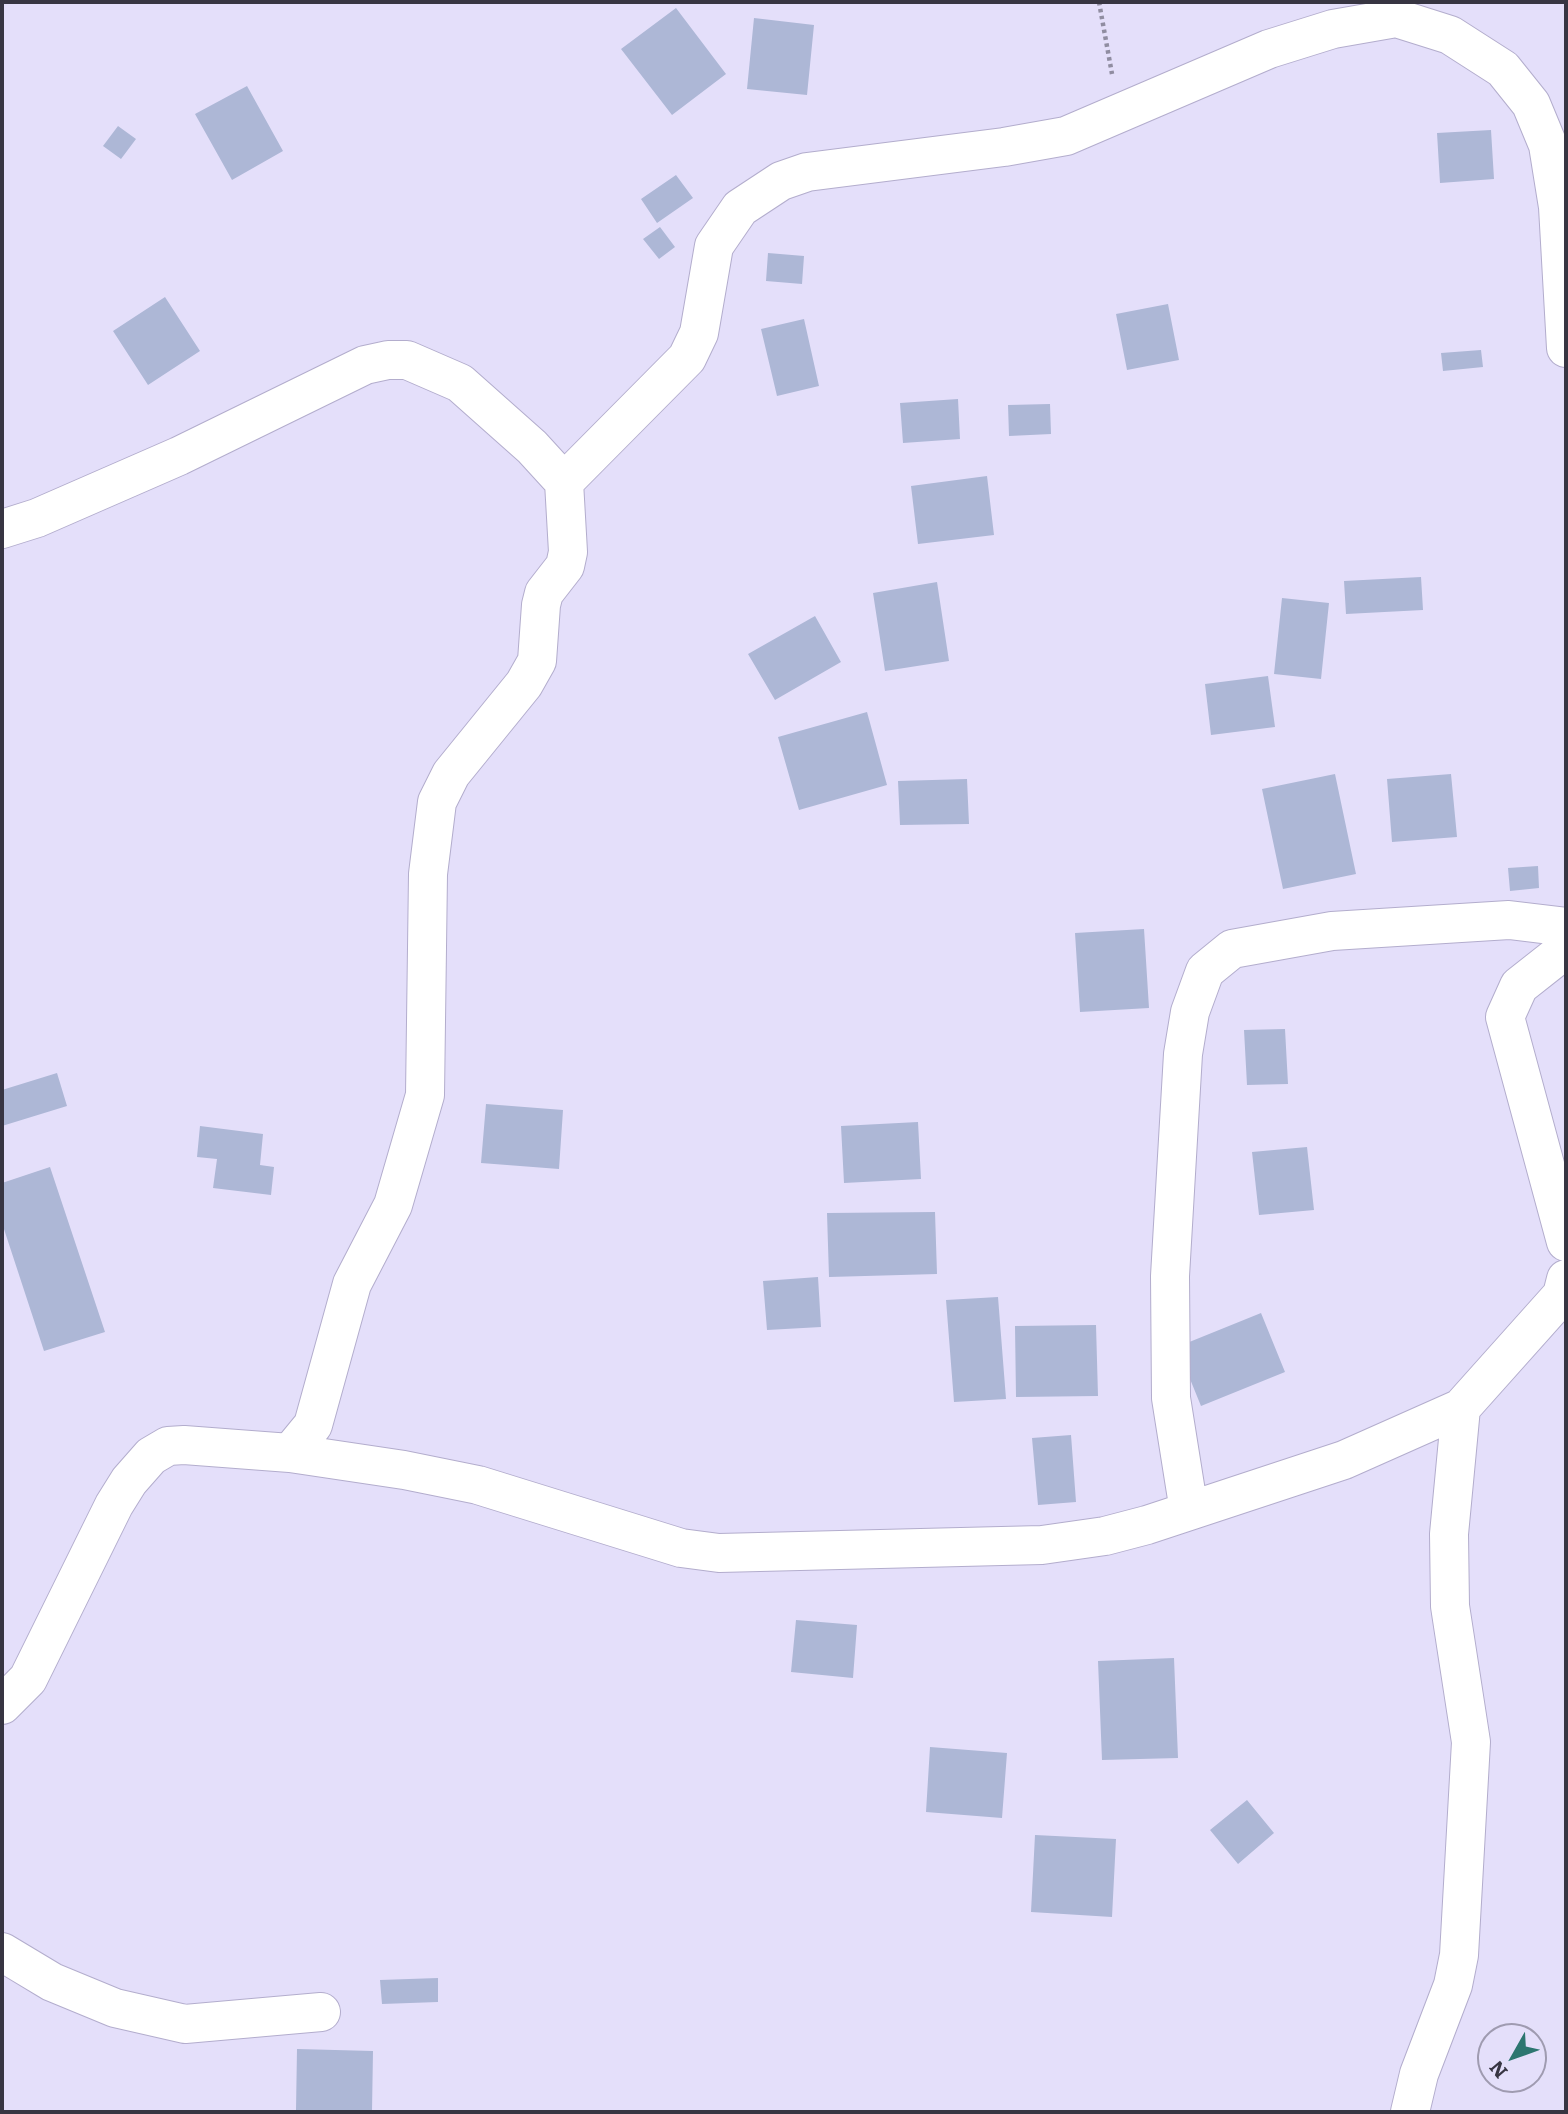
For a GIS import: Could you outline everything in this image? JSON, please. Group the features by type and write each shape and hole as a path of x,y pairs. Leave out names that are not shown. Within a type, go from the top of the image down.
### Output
{"street":[{"path":"564,482 687,358 699,333 714,246 740,208 781,181 807,172 1029,143 1066,135 1258,53 1333,29 1396,18 1450,35 1503,69 1531,104 1548,145 1558,207 1566,348"},
{"path":"2,529 37,518 179,456 365,365 388,360 407,360 460,383 532,447 564,482 568,552 565,566 544,593 537,661 524,684 451,774 438,802 428,874 425,1095 393,1205 352,1284 313,1426 290,1453"},
{"path":"1189,1511 1171,1398 1170,1276 1183,1054 1190,1012 1205,971 1232,949 1332,931 1509,920 1566,927"},
{"path":"1566,949 1519,986 1505,1017 1566,1242"},
{"path":"2,1705 28,1679 129,1480 151,1456 167,1446 290,1453 404,1470 478,1485 681,1548 719,1553 1042,1545 1105,1536 1189,1511 1344,1460 1461,1408 1562,1295 1566,1279"},
{"path":"1410,2112 1419,2074 1454,1985 1459,1955 1471,1762 1450,1606 1448,1534 1461,1408"},
{"path":"2,1952 52,1982 115,2008 184,2024 302,2011 321,2012"}],"path":[{"path":"1099,2 1119,112"}],"building":[{"path":"676,8 726,74 672,115 621,49"},
{"path":"754,18 814,25 807,95 747,89"},
{"path":"247,86 283,151 232,180 195,114"},
{"path":"118,126 136,139 121,159 103,146"},
{"path":"1491,130 1494,179 1440,183 1437,133"},
{"path":"676,175 693,198 657,223 641,199"},
{"path":"660,227 675,247 659,259 643,239"},
{"path":"768,253 804,256 802,284 766,281"},
{"path":"165,297 200,351 148,385 113,331"},
{"path":"1168,304 1179,360 1127,370 1116,314"},
{"path":"804,319 819,386 777,396 761,329"},
{"path":"1481,350 1483,367 1443,371 1441,353"},
{"path":"958,399 960,439 903,443 900,403"},
{"path":"1050,404 1051,434 1009,436 1008,405"},
{"path":"987,476 994,535 918,544 911,486"},
{"path":"1421,577 1423,610 1346,614 1344,581"},
{"path":"937,582 949,661 885,671 873,593"},
{"path":"1282,598 1329,603 1321,679 1274,674"},
{"path":"815,616 841,662 775,700 748,654"},
{"path":"1268,676 1275,727 1211,735 1205,684"},
{"path":"867,712 887,785 799,810 778,737"},
{"path":"1335,774 1356,874 1283,889 1262,789"},
{"path":"1451,774 1457,837 1392,842 1387,779"},
{"path":"967,779 969,824 900,825 898,781"},
{"path":"1538,866 1539,888 1510,891 1508,868"},
{"path":"1144,929 1149,1008 1080,1012 1075,933"},
{"path":"1285,1029 1288,1084 1247,1085 1244,1030"},
{"path":"57,1073 67,1106 2,1126 2,1090"},
{"path":"486,1104 563,1110 559,1169 481,1163"},
{"path":"918,1122 921,1179 844,1183 841,1126"},
{"path":"200,1126 263,1134 260,1165 274,1167 271,1195 213,1188 217,1159 197,1157"},
{"path":"1307,1147 1314,1210 1259,1215 1252,1152"},
{"path":"50,1167 105,1332 44,1351 2,1223 2,1183"},
{"path":"935,1212 937,1274 829,1277 827,1213"},
{"path":"818,1277 821,1327 767,1330 763,1281"},
{"path":"998,1297 1006,1399 954,1402 946,1300"},
{"path":"1261,1313 1285,1372 1201,1406 1177,1347"},
{"path":"1096,1325 1098,1396 1016,1397 1015,1326"},
{"path":"1071,1435 1076,1502 1038,1505 1032,1438"},
{"path":"796,1620 857,1625 853,1678 791,1672"},
{"path":"1174,1658 1178,1758 1102,1760 1098,1661"},
{"path":"930,1747 1007,1753 1002,1818 926,1812"},
{"path":"1247,1800 1274,1833 1238,1864 1210,1830"},
{"path":"1035,1835 1116,1839 1112,1917 1031,1912"},
{"path":"438,1978 438,2002 382,2004 380,1980"},
{"path":"297,2049 373,2051 372,2111 296,2110"}]}
